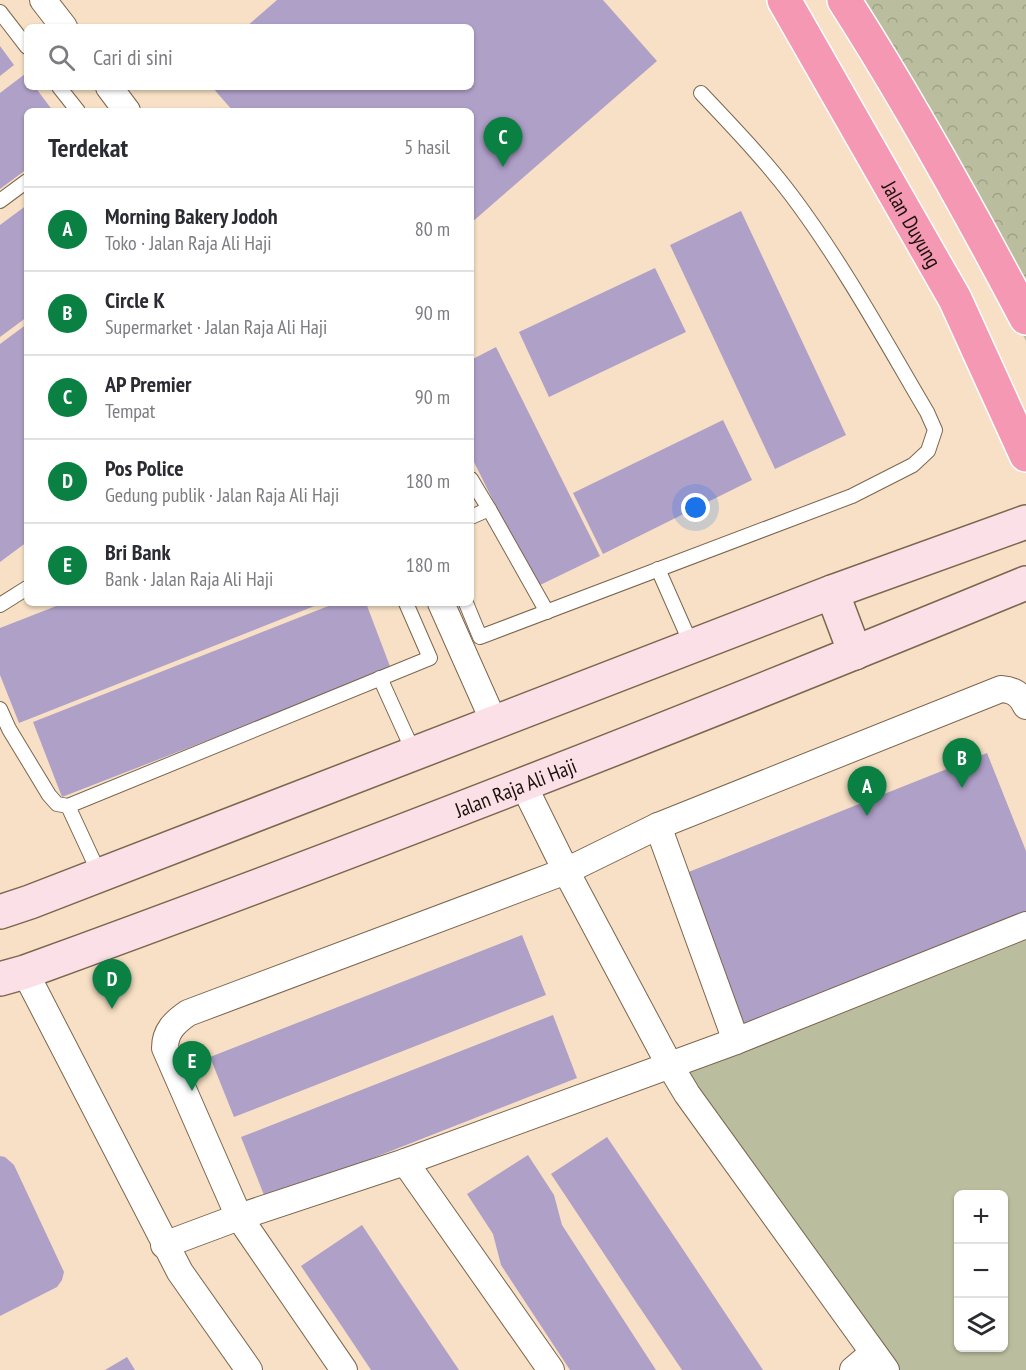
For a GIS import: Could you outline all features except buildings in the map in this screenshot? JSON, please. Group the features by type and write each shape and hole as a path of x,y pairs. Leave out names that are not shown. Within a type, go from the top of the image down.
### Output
{"highway":[{"name":"Jalan Duyung","path":"784,0 956,298 1026,454"},
{"path":"844,0 883,61 960,194 1026,318"}],"main road":[{"path":"3,904 100,875 832,592 1026,522"},
{"name":"Jalan Raja Ali Haji","path":"12,975 243,893 855,653 1026,583"},
{"path":"832,592 855,653"}],"street":[{"path":"43,0 62,24"},
{"path":"111,90 125,108"},
{"path":"442,606 495,722"},
{"path":"344,1370 239,1217 165,1048 167,1035 176,1021 188,1012 566,871 658,826 1001,689 1013,690 1022,698 1026,706"},
{"path":"523,784 566,871 687,1094 880,1361 853,1370"},
{"path":"658,826 736,1041"},
{"path":"164,1245 239,1217 405,1162 736,1041 1026,924"},
{"path":"12,975 180,1272 249,1370"},
{"path":"405,1162 551,1370"}],"lane":[{"path":"0,12 24,42"},
{"path":"61,90 76,108"},
{"path":"467,606 480,637 852,496 913,465 928,451 935,430 927,412 838,261 791,195 752,148 701,93"},
{"path":"0,201 24,183"},
{"path":"474,484 547,612"},
{"path":"474,516 489,509"},
{"path":"658,569 692,646"},
{"path":"0,605 24,590"},
{"path":"0,710 49,795 57,804 68,806 430,658 407,606"},
{"path":"380,678 414,753"},
{"path":"68,806 100,875"}],"green space":[{"path":"830,0 1026,0 1026,341 1002,294"},
{"path":"1026,926 1026,1370 898,1370 676,1068"}],"place":[{"name":"AP Premier","path":"503,167"},
{"name":"Circle K","path":"962,788"},
{"name":"Morning Bakery Jodoh","path":"867,816"},
{"name":"Pos Police","path":"112,1009"},
{"name":"Bri Bank","path":"192,1091"}]}
